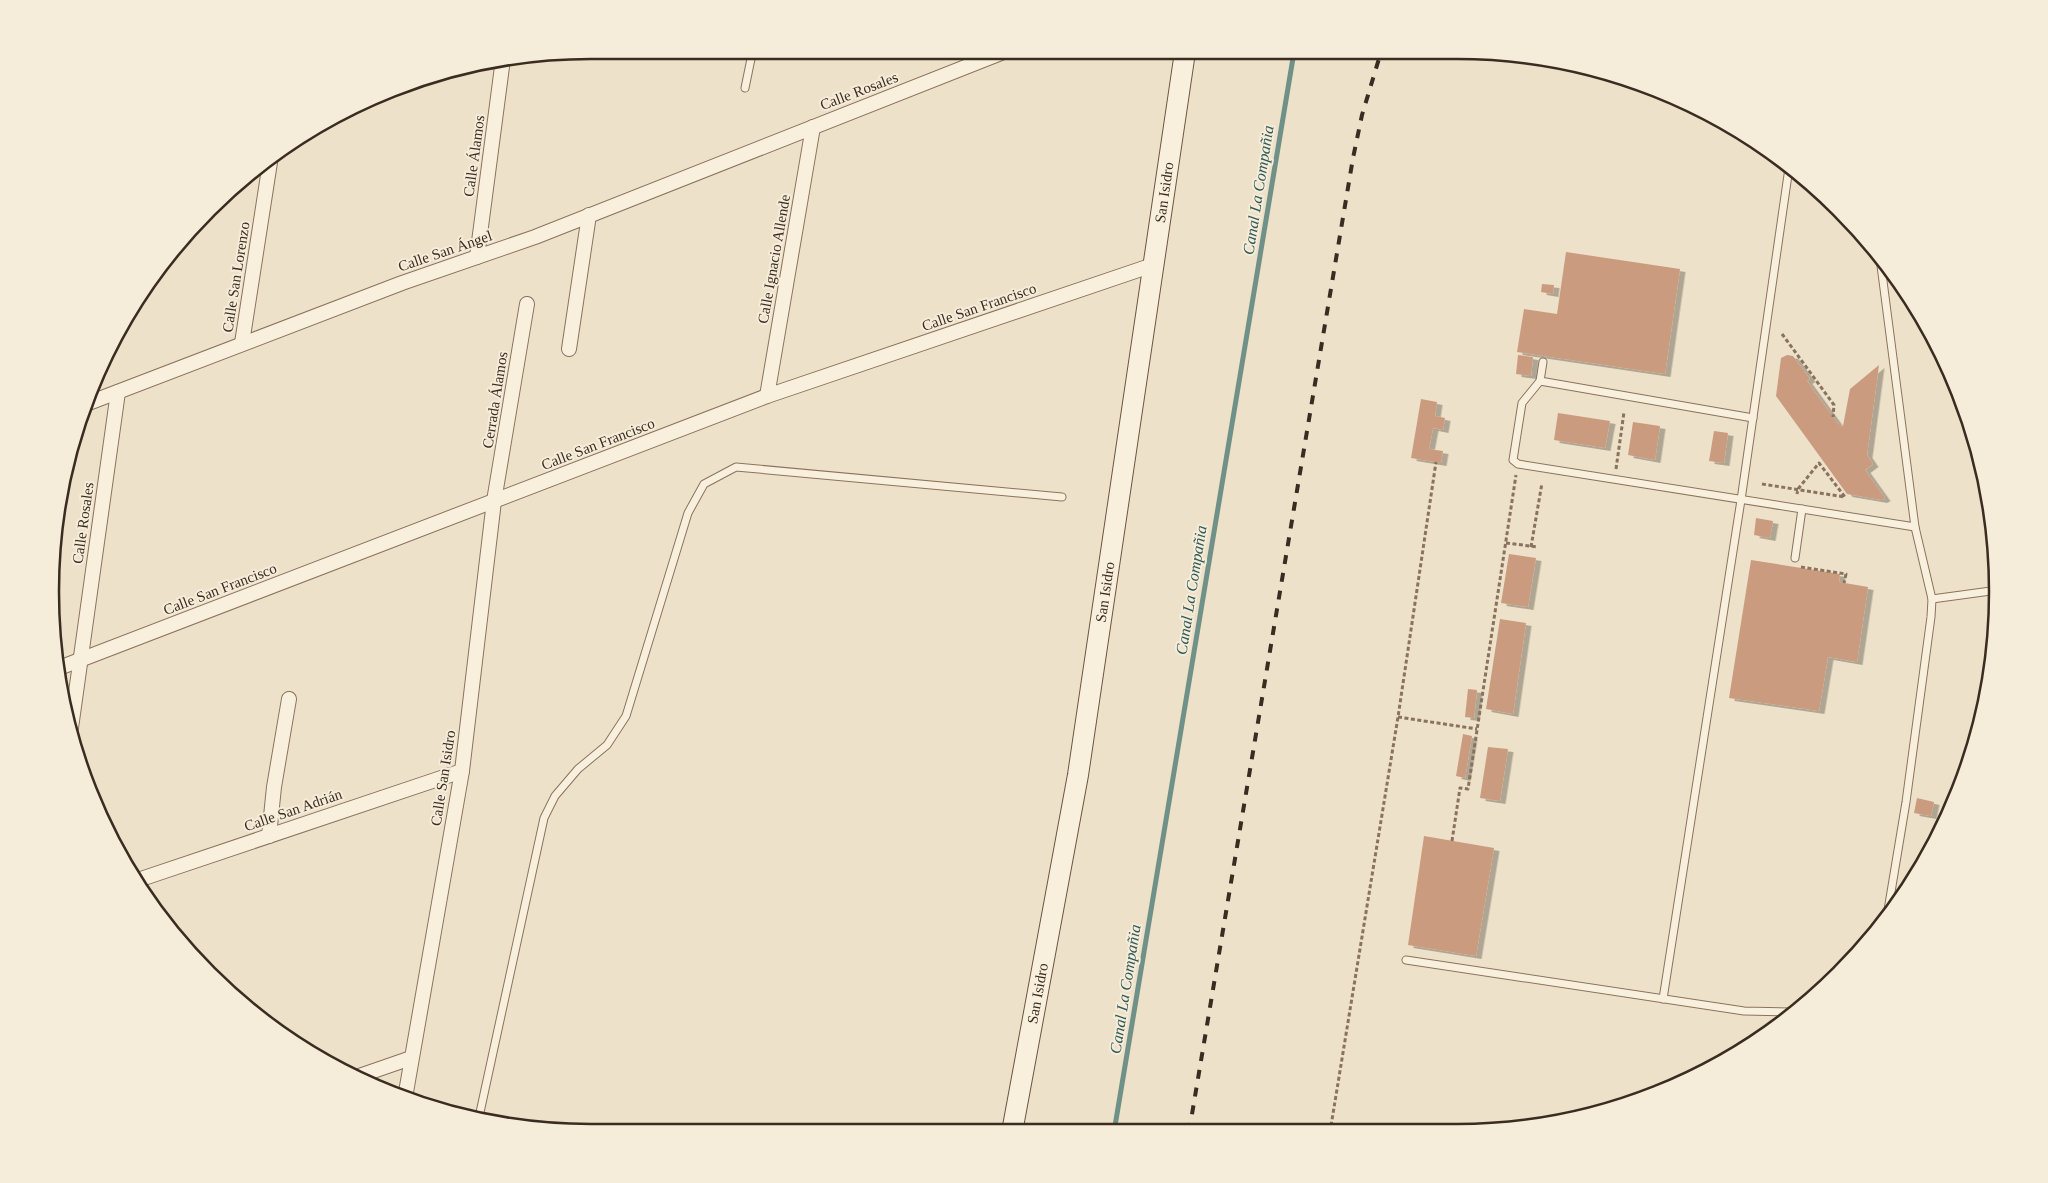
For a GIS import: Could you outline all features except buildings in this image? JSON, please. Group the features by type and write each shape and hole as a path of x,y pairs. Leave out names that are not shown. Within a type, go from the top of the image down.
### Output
{"main road":[{"name":"San Isidro","path":"1013,1124 1078,775 1184,59"}],"street":[{"name":"Calle Rosales","path":"814,126 986,59"},
{"name":"Calle Álamos","path":"477,257 502,67"},
{"name":"Calle San Ángel","path":"94,401 242,343 477,257 535,238 814,126"},
{"name":"Calle Ignacio Allende","path":"768,396 814,126"},
{"name":"Calle San Lorenzo","path":"242,343 269,167"},
{"path":"569,350 589,215"},
{"name":"Calle San Francisco","path":"64,666 768,396 1153,265"},
{"name":"Cerrada Álamos","path":"494,501 527,304"},
{"name":"Calle Rosales","path":"73,713 118,392"},
{"name":"Calle San Isidro","path":"406,1091 462,771 494,501"},
{"path":"269,836 274,787 289,699"},
{"name":"Calle San Adrián","path":"143,878 462,771"},
{"path":"366,1074 411,1058"}],"lane":[{"path":"745,88 751,59"},
{"path":"1663,999 1742,500 1788,175"},
{"path":"1882,271 1915,526 1932,600 1928,647 1889,901"},
{"path":"1543,362 1540,381 1522,403 1513,460 1518,464 1915,526"},
{"path":"1540,381 1753,418"},
{"path":"480,1112 544,818 555,796 578,769 607,745 626,716 688,513 704,484 736,467 1062,497"},
{"path":"1795,562 1802,509"},
{"path":"1932,600 1989,591"},
{"path":"1406,960 1744,1011 1784,1012"}],"path":[{"path":"1782,334 1834,405 1833,417"},
{"path":"1616,470 1624,412"},
{"path":"1331,1124 1398,717 1436,462"},
{"path":"1762,484 1798,489 1845,497 1819,463 1798,489 1797,494"},
{"path":"1452,840 1460,788 1468,789 1518,464"},
{"path":"1532,546 1542,483"},
{"path":"1506,543 1538,547"},
{"path":"1795,562 1846,574 1844,583"},
{"path":"1398,717 1477,729"}],"waterway":[{"name":"Canal La Compañia","path":"1115,1124 1293,59"}],"railway":[{"path":"1190,1124 1353,158 1362,115 1379,59"}]}
